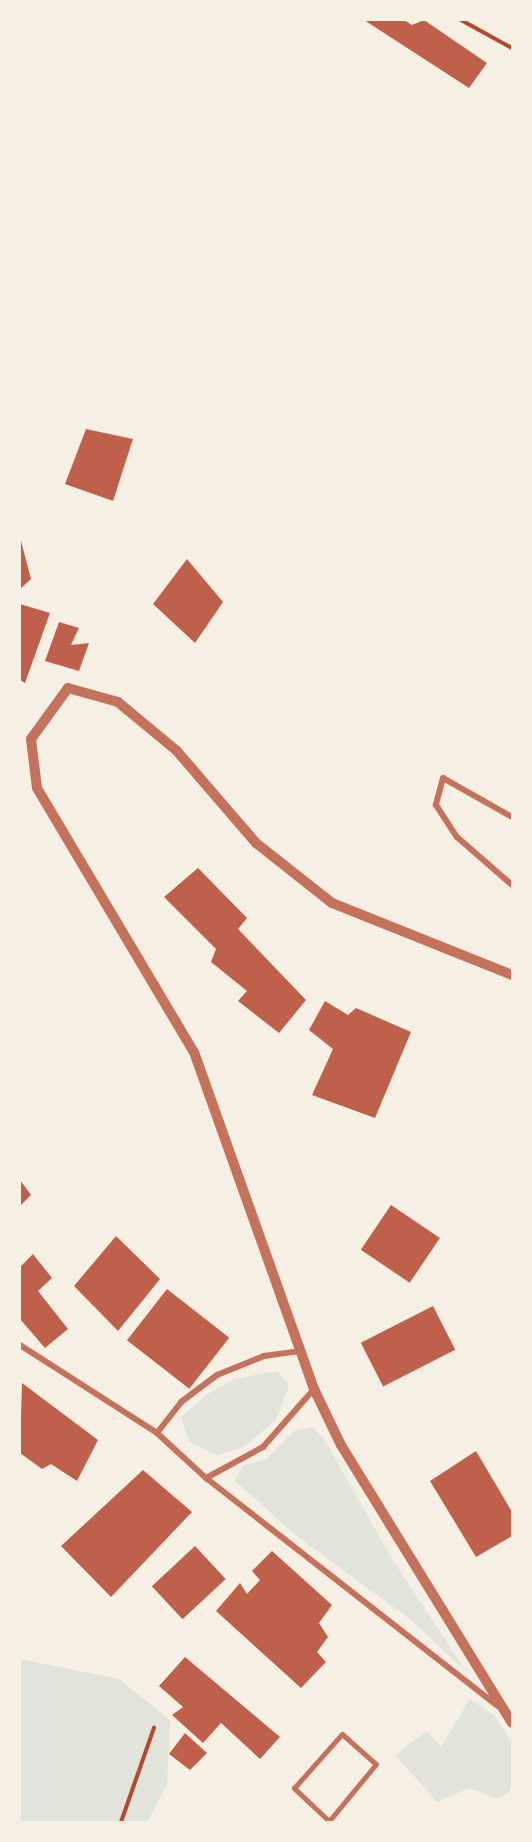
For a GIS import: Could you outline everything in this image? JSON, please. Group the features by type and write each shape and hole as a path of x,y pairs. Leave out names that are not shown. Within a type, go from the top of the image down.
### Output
{"street":[{"path":"513,975 332,903 256,843 177,751 118,702 68,688 31,739 37,788 194,1052 315,1389 341,1445 513,1723"},
{"path":"513,816 443,778 436,805 457,837 513,885"},
{"path":"20,1346 157,1433 206,1478 503,1710"},
{"path":"157,1433 181,1402 217,1375 264,1356 301,1351"},
{"path":"206,1478 263,1447 315,1389"},
{"path":"342,1734 376,1764 329,1821 294,1788 342,1734"}],"path":[{"path":"461,20 513,48"},
{"path":"122,1822 154,1728"}],"shaded area":[{"path":"278,1371 289,1386 276,1420 244,1447 217,1455 189,1442 181,1417 209,1393 234,1379"},
{"path":"312,1427 324,1439 391,1557 467,1673 411,1620 294,1534 235,1481 242,1466 266,1459 294,1431"},
{"path":"20,1659 119,1679 170,1720 167,1785 147,1822 20,1822"},
{"path":"470,1699 495,1716 512,1743 512,1789 498,1799 469,1788 437,1802 395,1755 427,1731 441,1747"}],"building":[{"path":"364,20 404,20 412,25 424,20 487,63 469,88"},
{"path":"86,429 133,439 113,501 65,484"},
{"path":"20,537 31,579 20,589"},
{"path":"187,559 223,602 195,643 153,604"},
{"path":"20,604 50,613 25,683 20,680"},
{"path":"59,622 79,628 71,645 89,643 79,671 45,661"},
{"path":"198,868 247,918 238,929 306,1000 279,1033 238,1001 247,991 211,962 216,949 164,897"},
{"path":"325,1001 348,1015 356,1008 411,1032 375,1118 312,1095 333,1049 309,1030"},
{"path":"20,1180 31,1195 20,1206"},
{"path":"391,1205 440,1238 410,1283 361,1250"},
{"path":"116,1236 160,1279 118,1331 74,1286"},
{"path":"33,1254 52,1278 38,1291 68,1329 45,1348 20,1319 20,1267"},
{"path":"167,1289 229,1338 189,1389 127,1340"},
{"path":"433,1306 455,1350 383,1386 361,1343"},
{"path":"22,1383 98,1440 77,1481 51,1464 42,1469 20,1453"},
{"path":"476,1451 512,1512 512,1536 476,1557 430,1481"},
{"path":"143,1470 192,1512 111,1597 61,1546"},
{"path":"195,1546 226,1579 183,1619 152,1586"},
{"path":"272,1551 332,1605 319,1623 328,1637 317,1652 326,1662 301,1688 216,1611 240,1583 247,1594 260,1580 252,1571"},
{"path":"185,1657 280,1737 260,1759 221,1723 203,1743 172,1715 183,1707 159,1686"},
{"path":"185,1733 207,1753 190,1770 169,1754"}]}
